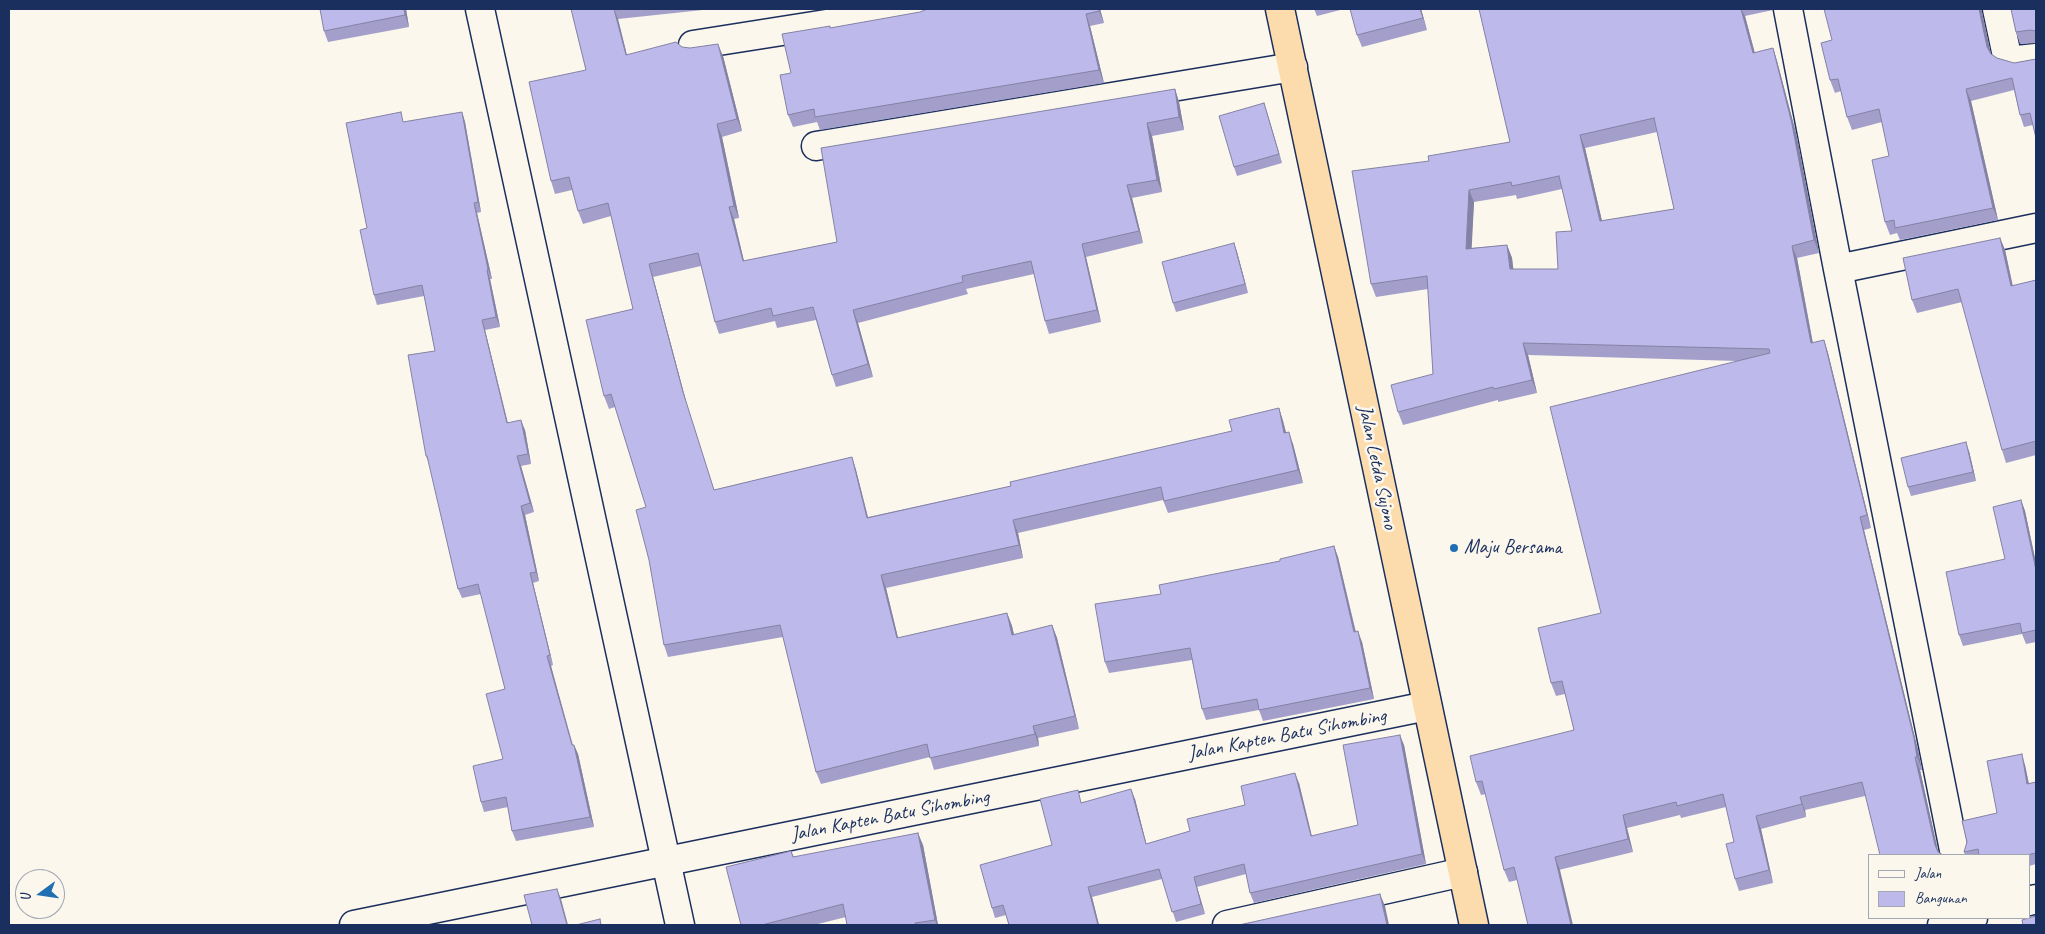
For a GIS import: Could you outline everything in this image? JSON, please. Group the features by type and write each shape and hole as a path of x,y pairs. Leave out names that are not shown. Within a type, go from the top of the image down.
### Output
{"highway":[{"name":"Jalan Letda Sujono","path":"1280,9 1474,925"}],"street":[{"path":"480,9 668,861 680,925"},
{"path":"693,45 922,9"},
{"path":"1788,9 1955,854"},
{"path":"1997,9 2008,56 2016,60 2036,58"},
{"path":"816,146 1293,67"},
{"path":"1838,269 2036,228"},
{"name":"Jalan Kapten Batu Sihombing","path":"354,925 1427,706"},
{"path":"1227,925 1462,872"},
{"path":"1942,925 1966,919"}],"building":[{"path":"320,9 404,9 405,15 324,31"},
{"path":"571,9 614,9 626,55 676,42 682,47 690,48 718,44 737,119 717,124 734,206 729,207 743,261 837,242 821,148 1175,89 1179,117 1147,123 1157,180 1127,185 1139,231 1082,244 1097,310 1045,321 1031,261 962,276 963,282 853,310 868,364 832,375 813,307 773,316 771,308 715,322 698,253 649,264 683,392 714,490 852,457 867,518 1011,486 1010,482 1232,431 1229,420 1279,408 1284,433 1289,432 1298,470 1164,501 1161,487 1013,520 1019,545 881,575 897,638 1007,613 1012,635 1052,625 1075,716 1033,726 1035,734 930,758 927,744 816,772 780,625 664,645 649,560 636,510 646,507 611,394 604,396 586,320 633,309 608,203 578,211 569,177 551,181 529,82 586,70"},
{"path":"927,9 1099,9 1099,11 1086,14 1099,70 815,117 814,109 788,115 780,75 791,73 782,34 830,26 830,28 920,12"},
{"path":"1350,9 1420,9 1423,18 1357,35"},
{"path":"1479,9 1741,9 1753,53 1773,48 1792,124 1814,240 1792,246 1811,343 1824,340 1867,515 1860,517 1914,738 1917,757 1915,757 1935,845 1938,852 1941,854 1880,854 1862,782 1800,797 1802,804 1756,816 1769,870 1735,879 1726,844 1734,842 1723,794 1677,806 1676,802 1623,815 1628,839 1555,857 1571,925 1528,925 1514,867 1504,870 1482,781 1476,782 1470,756 1574,730 1562,681 1551,683 1538,628 1601,613 1550,407 1770,353 1769,349 1523,343 1532,380 1494,389 1493,387 1398,412 1391,385 1433,374 1427,276 1371,284 1352,171 1429,161 1428,156 1510,142","holes":["1654,118 1674,209 1600,221 1580,135","1559,176 1572,231 1556,232 1558,269 1510,269 1507,245 1466,249 1469,190 1511,182 1512,186"]},
{"path":"1824,9 1979,9 1987,47 1991,54 1997,58 2014,63 2036,59 2036,138 2030,113 2020,115 2012,78 1966,89 1993,208 1895,228 1894,220 1885,222 1872,160 1889,156 1879,109 1847,117 1838,79 1830,80 1821,43 1832,40"},
{"path":"2011,9 2036,9 2036,31 2016,32"},
{"path":"1264,103 1279,154 1234,167 1219,116"},
{"path":"401,112 403,122 462,112 478,202 474,203 496,317 482,320 507,423 521,420 528,454 517,456 530,503 521,506 536,572 530,573 550,655 547,656 572,745 574,745 590,817 512,831 506,797 481,802 473,766 503,759 486,694 505,689 478,584 458,589 426,456 408,355 435,351 422,285 374,295 360,230 367,228 346,123"},
{"path":"2000,238 2011,286 2036,280 2036,441 2002,450 1958,289 1912,300 1903,258"},
{"path":"1234,243 1245,284 1173,303 1162,262"},
{"path":"1966,442 1973,472 1908,487 1901,458"},
{"path":"2021,500 2036,570 2036,630 2022,633 2020,623 1959,635 1946,572 2005,559 1993,507"},
{"path":"1334,546 1354,632 1358,631 1370,688 1259,710 1257,699 1202,709 1190,648 1105,662 1095,604 1161,594 1159,585 1280,561 1280,559"},
{"path":"1400,735 1422,854 1250,893 1244,864 1194,877 1201,904 1172,912 1159,869 1088,887 1098,925 1009,925 1003,905 992,908 980,865 1052,845 1040,799 1078,790 1081,803 1131,789 1146,844 1190,831 1187,819 1245,805 1241,786 1295,773 1311,836 1358,825 1343,745"},
{"path":"2022,754 2027,784 2036,782 2036,853 1979,854 1978,849 1964,852 1967,842 1962,821 1997,813 1987,761"},
{"path":"918,833 935,920 915,923 916,925 847,925 843,904 762,925 741,925 726,867 791,851 793,857"},
{"path":"557,889 567,925 532,925 524,895"},
{"path":"1380,894 1387,925 1239,925"},
{"path":"2036,916 2036,925 2023,925 2022,920"},
{"path":"600,919 601,925 576,925"}],"place":[{"name":"Maju Bersama","path":"1454,548"}]}
